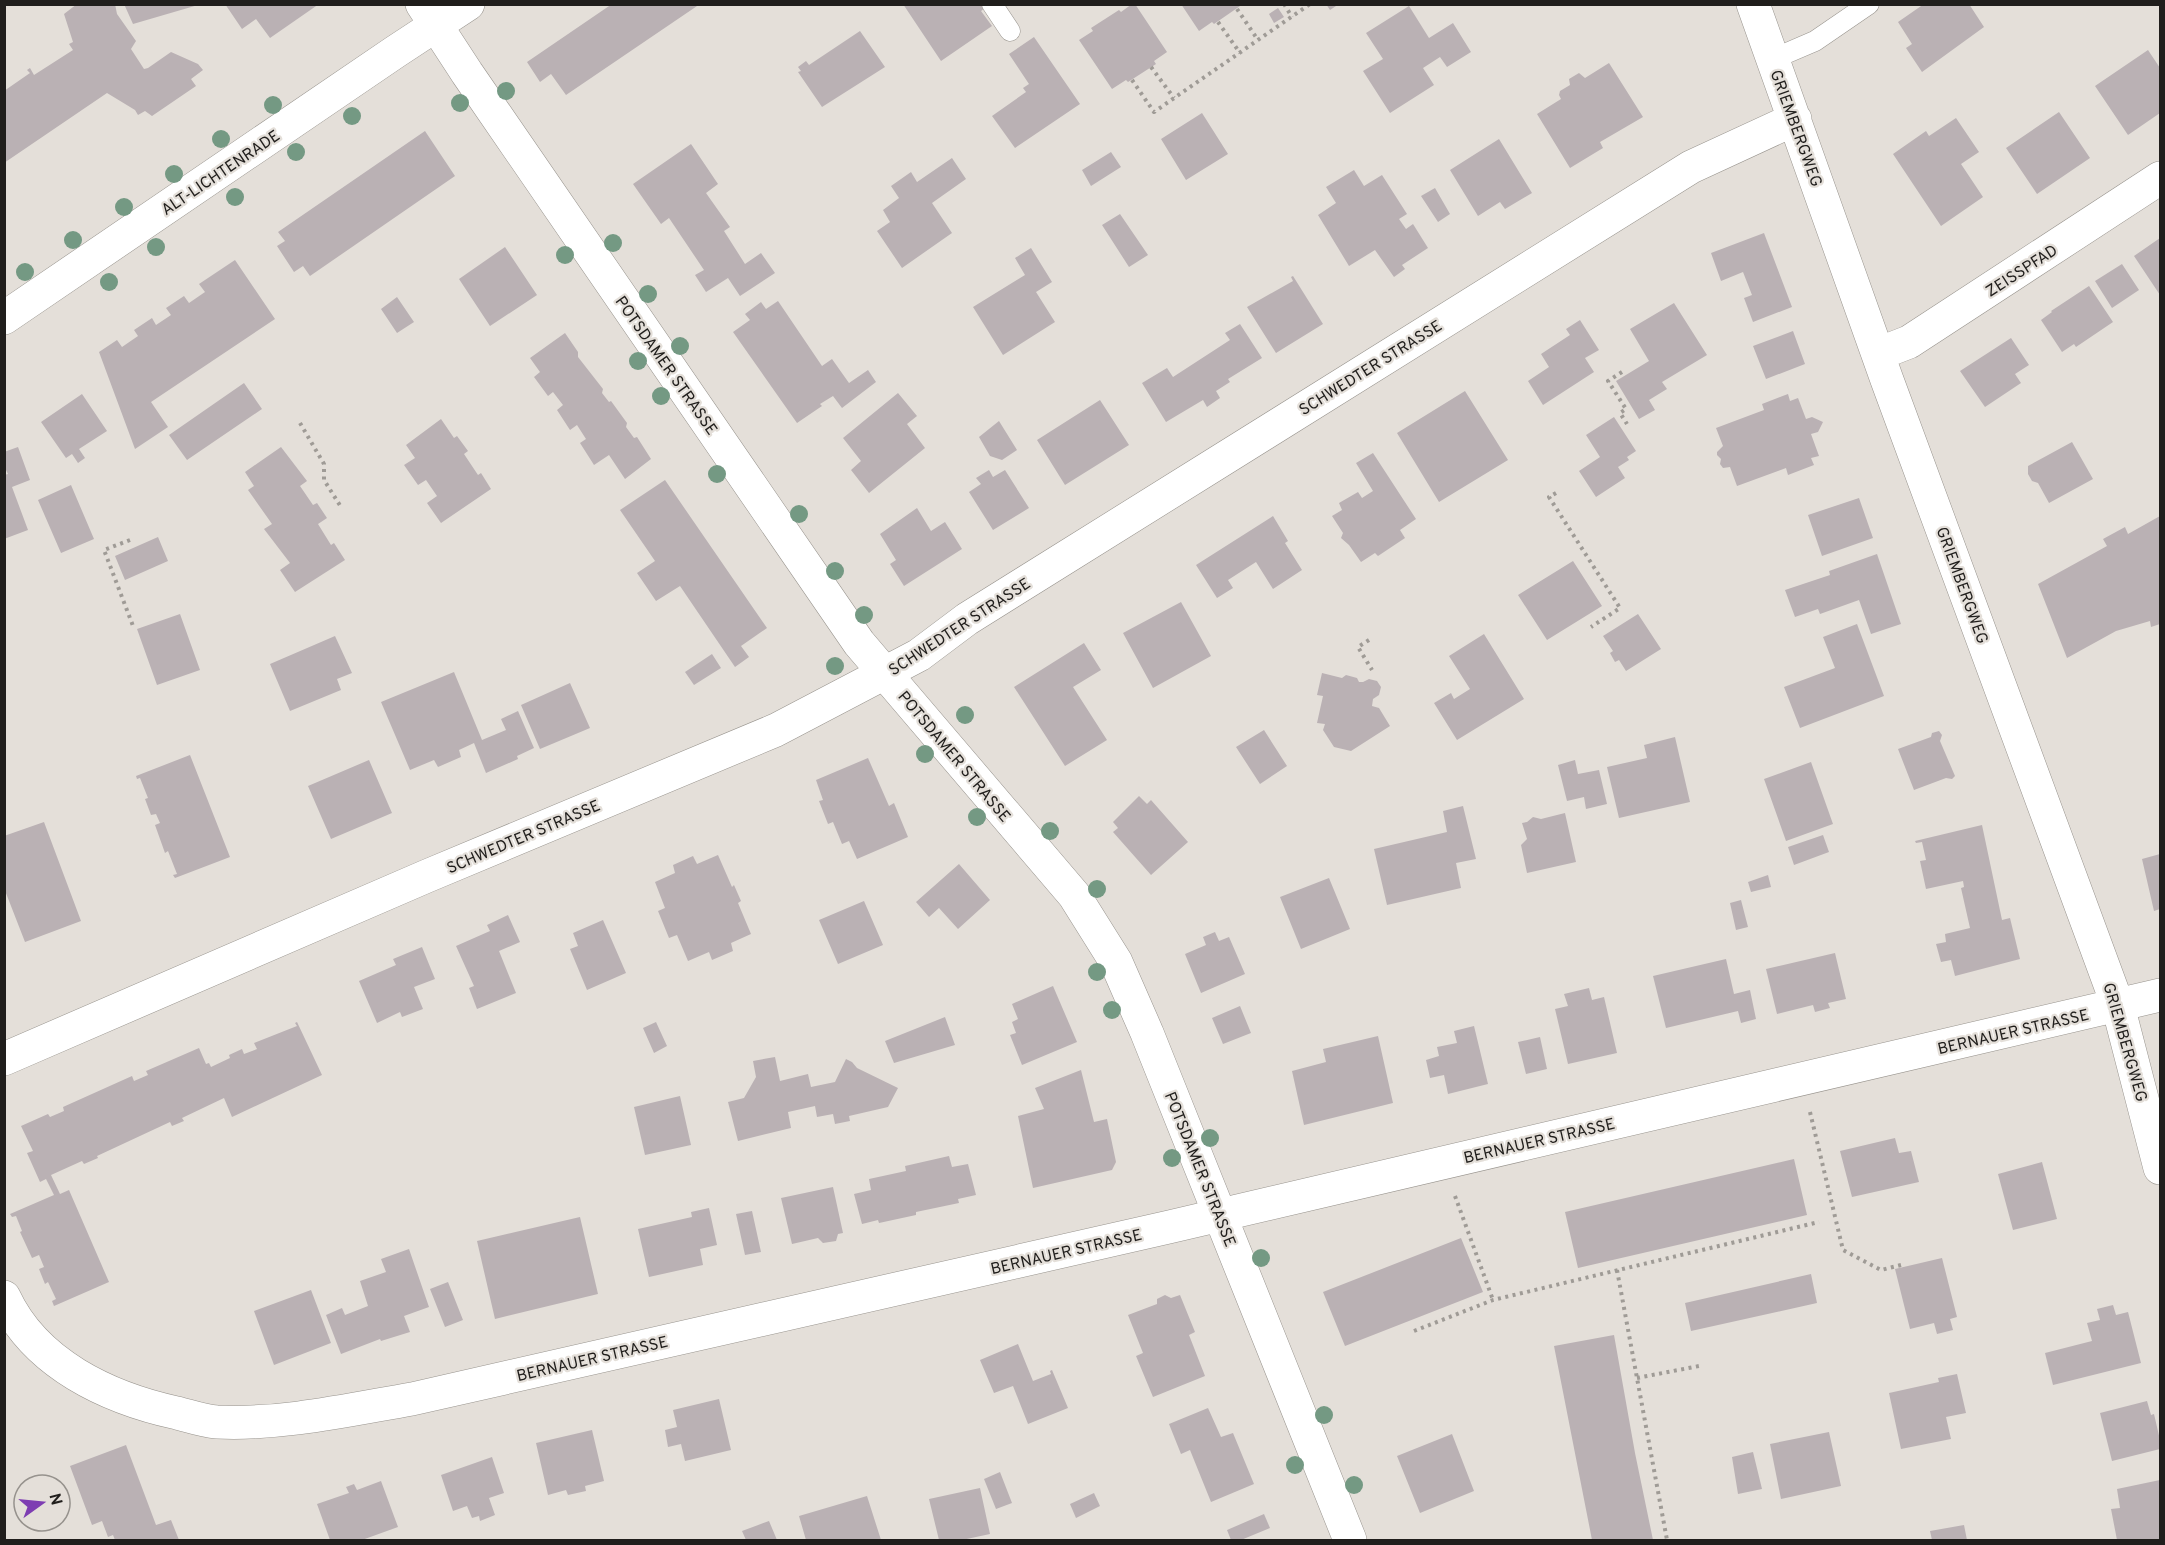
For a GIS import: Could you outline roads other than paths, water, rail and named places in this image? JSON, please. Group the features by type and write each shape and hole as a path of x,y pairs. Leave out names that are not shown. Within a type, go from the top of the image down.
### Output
{"street":[{"name":"ALT-LICHTENRADE","path":"4,318 428,15 468,4"},
{"name":"GRIEMBERGWEG","path":"1753,4 1878,354 2118,1006 2160,1168"},
{"name":"POTSDAMER STRASSE","path":"428,15 859,643 1052,867 1092,922 1126,983 1350,1540"},
{"name":"SCHWEDTER STRASSE","path":"4,1059 427,876 776,730 885,673 919,655 967,619 1691,167 1795,119"},
{"name":"ZEISSPFAD","path":"1878,354 1909,342 2160,178"},
{"name":"BERNAUER STRASSE","path":"4,1298 28,1336 46,1353 74,1374 106,1390 160,1410 215,1422 260,1421 309,1416 412,1400 1219,1215 2160,995"}],"lane":[{"path":"992,4 1010,31"},
{"path":"1773,59 1815,41 1869,4"}]}
